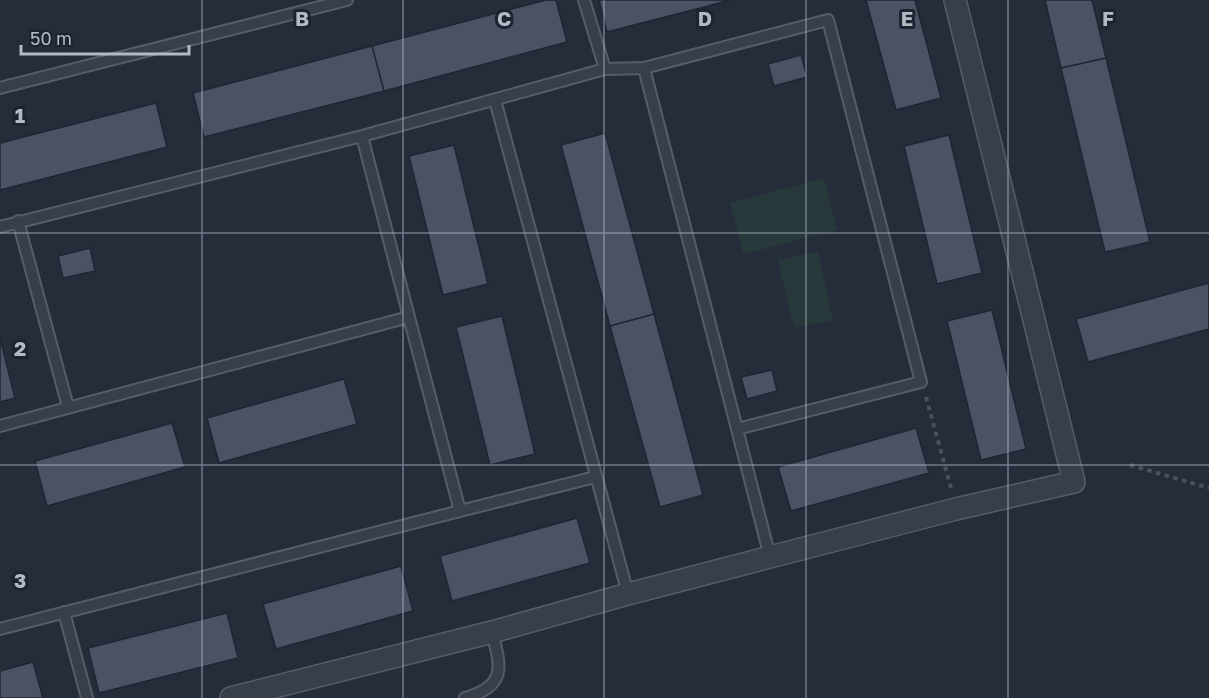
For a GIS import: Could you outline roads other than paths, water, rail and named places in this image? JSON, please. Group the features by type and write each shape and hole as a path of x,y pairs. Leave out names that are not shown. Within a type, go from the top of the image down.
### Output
{"street":[{"path":"231,698 492,632 628,594 956,509 1074,482 955,0"}],"lane":[{"path":"0,88 347,0"},
{"path":"584,0 605,69"},
{"path":"0,227 362,136 605,69 644,68 828,20 921,382 737,429"},
{"path":"644,68 770,557"},
{"path":"495,100 628,594"},
{"path":"362,136 460,511"},
{"path":"18,221 68,407"},
{"path":"0,426 409,316"},
{"path":"0,630 595,477"},
{"path":"64,612 87,698"},
{"path":"465,698 480,694 495,682 500,663 492,632"}]}
